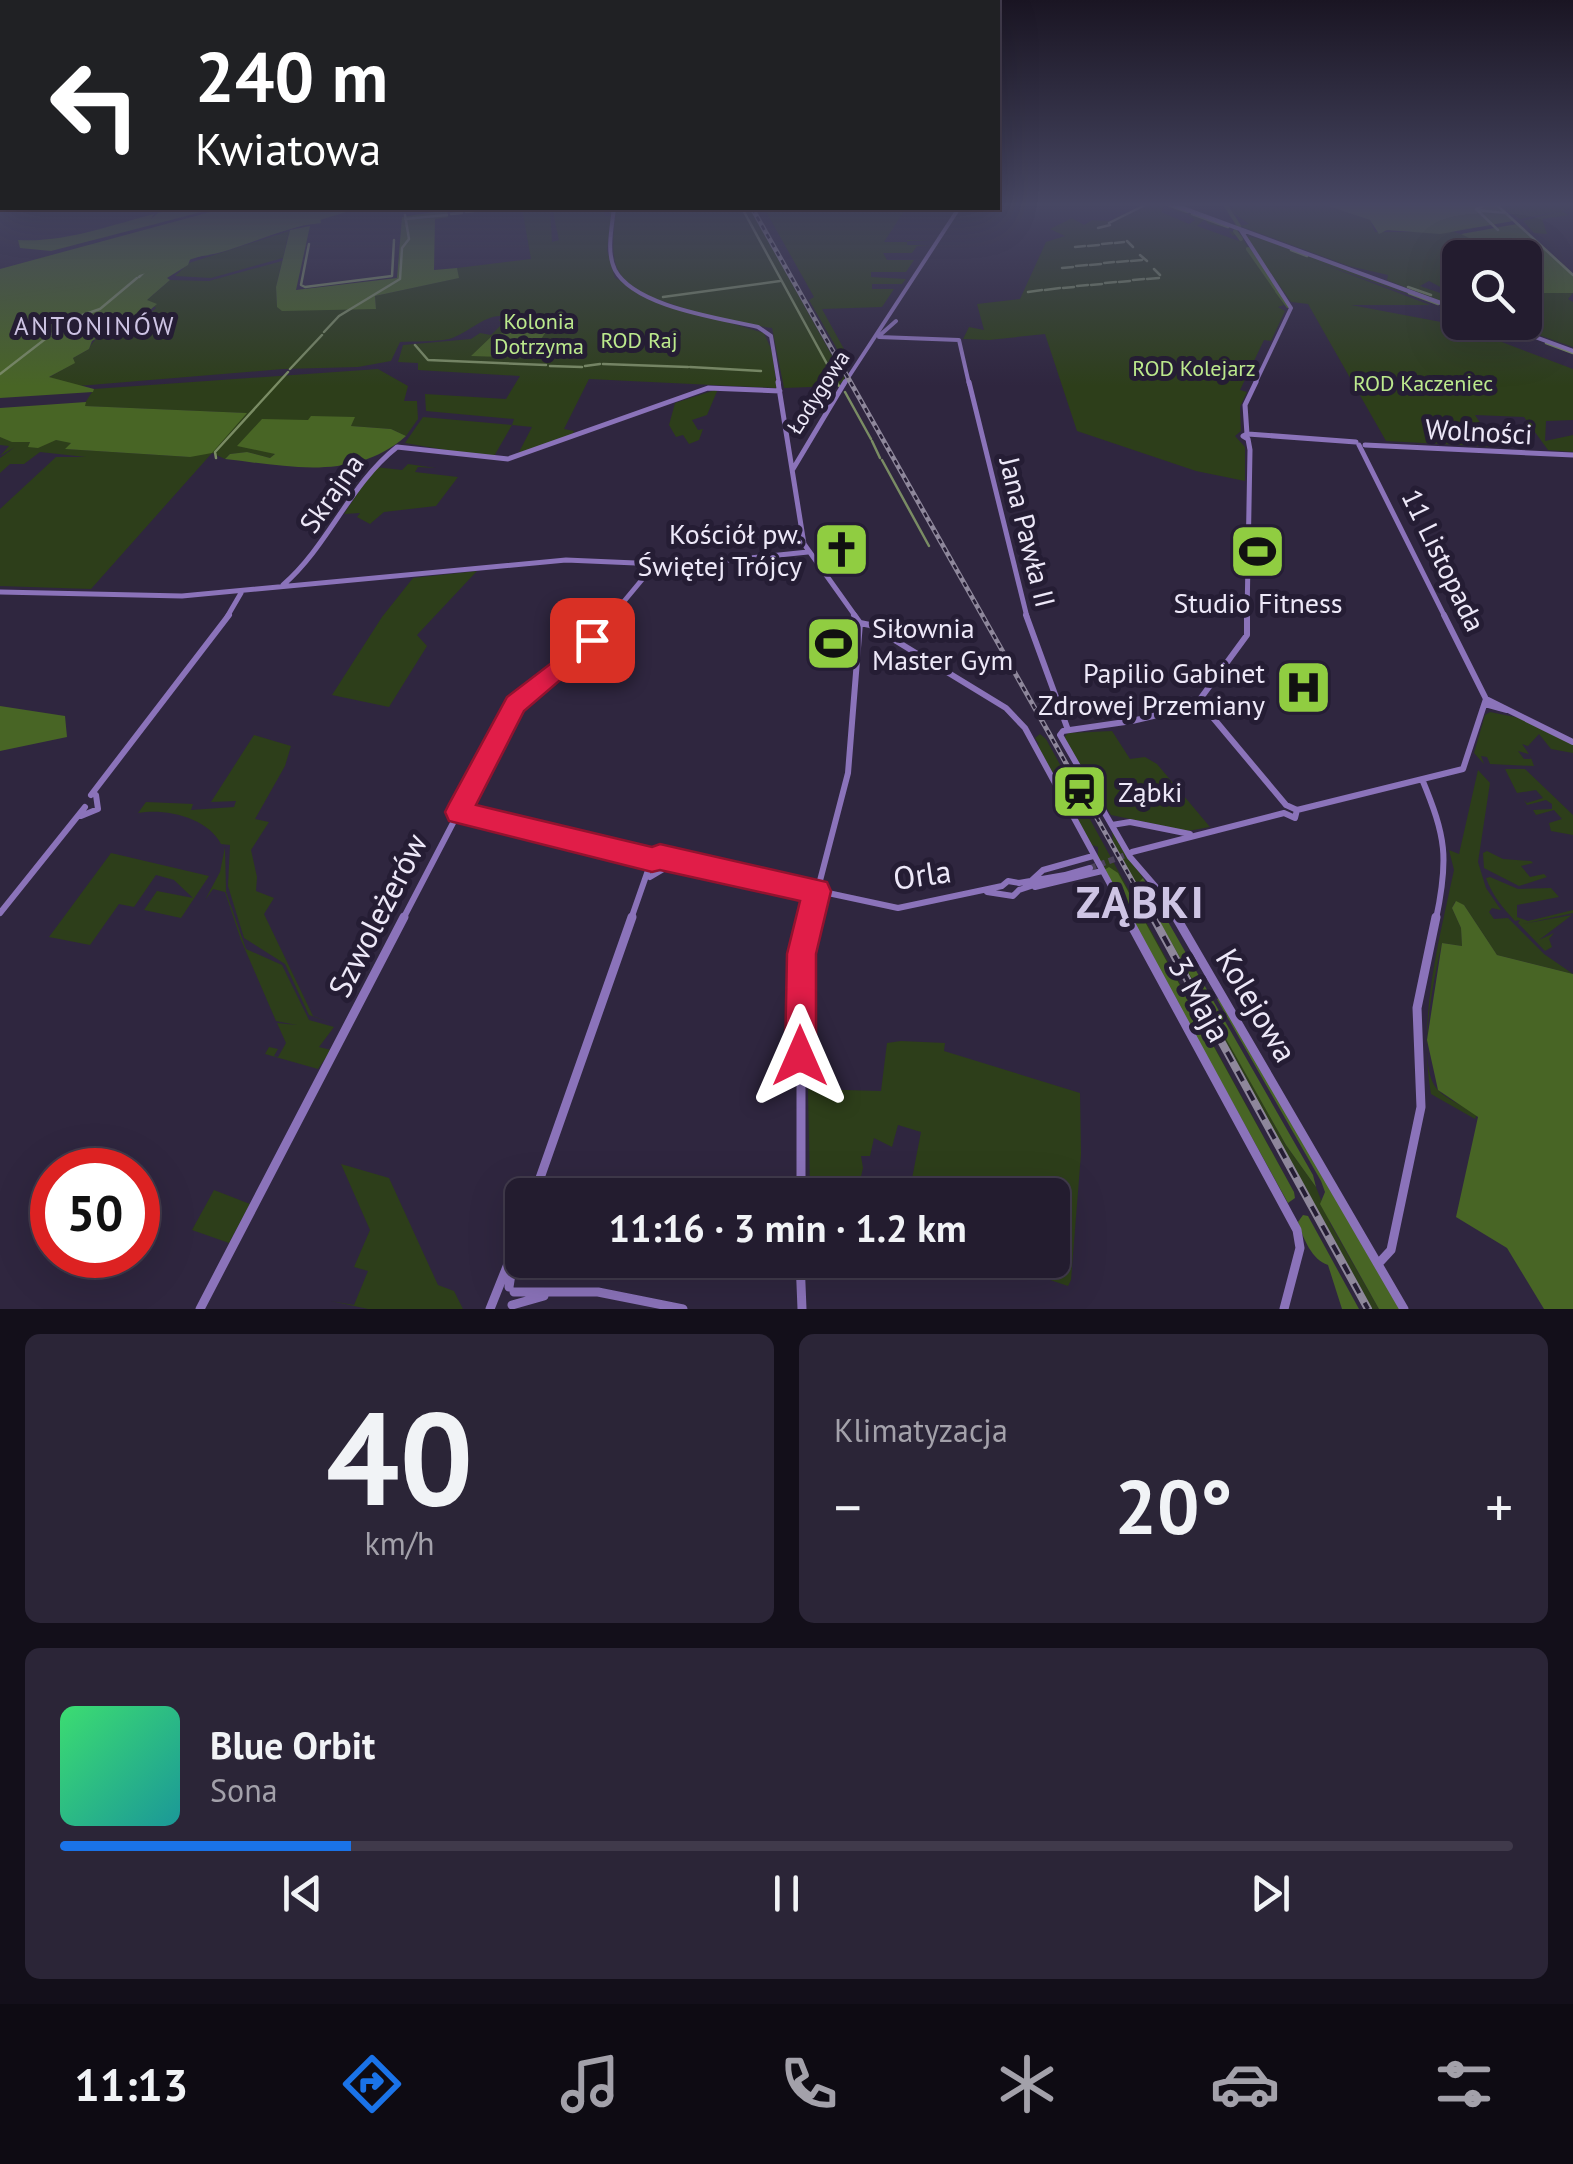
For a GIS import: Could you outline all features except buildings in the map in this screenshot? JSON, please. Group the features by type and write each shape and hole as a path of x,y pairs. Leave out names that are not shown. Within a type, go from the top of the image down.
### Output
{"street":[{"path":"615,264 621,278 662,302 766,330 772,338 802,537 808,552 860,623 849,765 801,954 801,1178"},
{"name":"Łodygowa","path":"792,476 798,455 925,264"},
{"path":"1064,731 1195,706 1247,632 1249,437 1245,405 1291,308 1263,264"},
{"path":"1336,264 1442,302"},
{"name":"Jana Pawła II","path":"891,320 879,337 959,340 1016,587 1064,731"},
{"path":"1542,338 1573,349"},
{"name":"Skrajna","path":"293,583 375,462 397,447 508,459 708,388 780,390"},
{"name":"Wolności","path":"1249,437 1573,455"},
{"name":"11 Listopada","path":"1362,445 1491,704"},
{"path":"788,450 798,455"},
{"path":"787,556 800,550 802,537"},
{"path":"0,592 194,595 566,560 653,564 808,552"},
{"name":"Szwoleżerów","path":"200,1309 515,704 592,640 653,564"},
{"path":"0,913 64,830 86,810 98,809 93,795 245,590"},
{"name":"3 Maja","path":"860,623 870,625 983,694 1021,722 1297,1230 1300,1248 1284,1309"},
{"path":"1199,701 1294,818 1297,810 1459,771 1467,760 1480,715 1491,704 1573,742"},
{"name":"Kolejowa","path":"1064,731 1112,825 1137,867 1162,894 1404,1309"},
{"path":"1379,1263 1391,1250 1421,1107 1416,1018 1446,871 1434,804 1422,780"},
{"path":"1132,852 1285,809"},
{"path":"458,812 658,864 646,882 540,1178"},
{"path":"1112,825 1130,822 1196,834"},
{"path":"1145,826 1160,834 1156,844"},
{"path":"1031,884 1043,870 1093,856"},
{"name":"Orla","path":"658,864 678,863 898,908 976,891 1004,890 1013,896 1018,887 1031,884"},
{"path":"1031,884 1090,868"},
{"path":"1031,884 1044,887 1102,872"},
{"path":"510,1278 510,1307 558,1292"},
{"path":"799,1309 800,1278"},
{"path":"508,1290 615,1294 684,1309"},
{"path":"494,1307 508,1290"}],"green space":[{"path":"18,264 188,264 167,278 170,280 147,300 157,304 143,316 151,320 126,320 92,341 89,349 73,358 75,363 49,377 94,389 93,392 0,398 0,269"},
{"path":"188,264 261,264 211,278 175,276"},
{"path":"271,264 281,264 277,307 376,309 375,296 458,278 457,268 489,264 611,264 615,278 673,306 764,333 772,351 777,388 589,379 564,429 574,431 572,435 518,454 532,427 512,425 514,419 426,411 425,394 506,399 520,376 418,370 418,363 398,362 403,345 471,339 480,333 491,335 502,324 499,320 505,314 501,311 500,316 449,339 400,342 391,361 358,367 283,369 78,386 48,378 74,363 73,358 89,349 104,332 142,321 156,308 146,301 170,280 209,281"},
{"path":"282,264 302,264 296,290 397,278 398,264 434,264 434,270 457,268 459,278 375,296 376,309 282,311 277,307 276,287"},
{"path":"616,264 781,264 845,379 838,386 784,388 772,328 668,303 632,285"},
{"path":"796,264 911,264 906,272 871,272 871,277 906,279 902,284 872,284 872,289 894,289 882,307 822,309 850,360 844,361 809,300 814,297"},
{"name":"ROD Kolejarz","path":"1036,264 1258,264 1284,305 1278,307 1285,311 1271,341 1264,340 1240,390 1247,392 1240,407 1241,431 1235,436 1245,447 1245,481 1196,471 1077,431 1045,334 963,339 969,327 984,330 977,304 1020,299"},
{"name":"ROD Kaczeniec","path":"1265,264 1323,264 1430,305 1351,305 1442,322 1442,340 1497,340 1573,369 1573,420 1546,421 1545,441 1573,435 1573,452 1548,450 1524,417 1475,415 1496,447 1386,441 1308,304 1291,302"},
{"name":"ROD Kaczeniec","path":"1323,264 1331,264 1441,306"},
{"path":"1344,264 1442,264 1442,288 1429,281 1420,286 1440,293 1442,302 1387,280 1388,275"},
{"path":"1542,264 1560,264 1573,276 1573,293 1542,293"},
{"path":"1542,293 1573,293 1568,299 1573,302 1573,347 1542,336"},
{"name":"Kolonia Dotrzyma","path":"547,330 529,358 471,356 493,335"},
{"path":"378,369 408,386 404,401 417,401 418,419 406,436 391,429 351,426 354,418 308,420 262,449 275,454 270,458 247,452 230,454 225,459 212,453 91,589 0,586 0,509 56,457 86,457 40,452 24,464 10,464 0,473 0,458 15,447 0,456 9,446 0,445 0,437 30,441 29,447 56,440 72,442 66,449 190,457 246,413 83,406 94,389"},
{"path":"718,389 707,415 692,420 698,430 703,429 699,440 689,444 683,435 676,437 669,425 675,403"},
{"path":"86,402 85,406 247,413 212,453 190,457 65,449 71,443 56,440 38,448 28,447 30,442 0,437 0,408"},
{"path":"311,416 355,417 351,426 391,429 406,436 364,460 342,465 296,467 225,459 230,454 247,452 270,458 275,454 237,446 262,419 308,420"},
{"path":"423,417 512,425 493,458 405,443"},
{"path":"408,464 436,468 418,467 415,472 458,477 436,506 384,512 370,524 357,517 360,513 344,514 375,467 402,470"},
{"path":"477,571 417,635 427,646 389,707 332,695 382,617 413,578"},
{"path":"0,706 65,716 67,737 0,751"},
{"path":"1490,712 1520,718 1573,744 1573,753 1551,749 1539,734 1528,746 1522,744 1529,754 1518,751 1524,759 1531,759 1530,755 1534,766 1490,764 1487,757 1481,756 1484,764 1474,753 1485,715"},
{"path":"1112,731 1130,759 1145,757 1157,764 1210,827 1188,831 1111,815 1064,738 1068,733"},
{"path":"1040,734 1046,739 1294,1192 1172,972 1098,859 1098,847 1092,845 1036,746 1039,744 1035,738"},
{"path":"254,735 291,746 285,766 255,819 269,822 251,850 256,891 274,898 264,914 313,1016 332,1023 309,1015 285,964 244,938 228,886 230,845 221,844 206,827 185,817 138,813 146,802 193,804 191,810 234,807 236,801 211,802"},
{"path":"1505,769 1525,769 1573,815 1573,835 1551,831 1549,823 1562,819 1554,810 1536,815 1533,810 1552,809 1552,804 1546,800 1527,805 1524,800 1527,803 1543,798 1536,790 1517,793"},
{"path":"1478,770 1490,783 1478,862 1486,888 1501,910 1492,908 1489,912 1494,919 1508,918 1544,954 1573,974 1497,955 1464,905 1455,902 1452,908 1461,928 1462,946 1442,943 1427,1039 1432,982 1454,870 1449,850 1459,854"},
{"path":"1112,830 1143,878 1139,883 1286,1145 1316,1187 1331,1225 1379,1309 1370,1309 1113,842"},
{"path":"225,847 226,892 246,949 282,965 309,1020 334,1027 319,1047 331,1050 318,1069 265,1054 269,1047 278,1049 274,1056 278,1057 286,1043 277,1023 297,1025 276,1021 241,940 225,892 213,889 205,900 220,872"},
{"path":"1487,851 1503,859 1531,861 1521,866 1530,877 1547,877 1519,886 1484,868 1483,853"},
{"path":"111,853 209,876 181,918 144,910 157,891 193,898 174,880 156,875 134,907 119,904 90,945 49,937"},
{"path":"1109,867 1118,873 1294,1192 1295,1198 1288,1203 1104,870"},
{"path":"1143,878 1313,1175 1316,1187 1286,1145 1138,883"},
{"path":"1486,878 1518,889 1551,888 1559,897 1517,905 1517,917 1528,921 1573,910 1523,924 1572,915 1539,940 1554,933 1549,939 1552,947 1545,951 1518,923 1520,920 1515,921 1491,890"},
{"path":"1456,901 1464,905 1497,955 1573,974 1573,1309 1544,1309 1507,1248 1456,1217 1478,1117 1438,1090 1427,1040 1442,943 1462,946 1461,928 1452,908"},
{"path":"1221,996 1402,1309 1379,1309 1320,1204 1325,1192 1321,1181 1217,999"},
{"path":"887,1043 945,1043 944,1051 1080,1093 1081,1154 1071,1280 1068,1286 1044,1278 1070,1278 1070,1178 912,1178 921,1132 898,1125 892,1147 874,1138 870,1156 861,1156 861,1178 810,1178 808,1089 881,1091"},
{"path":"1427,1047 1431,1077 1437,1089 1477,1114 1475,1119 1431,1094"},
{"path":"341,1164 389,1178 438,1285 454,1291 463,1309 368,1309 331,1301 354,1305 368,1271 354,1267 370,1230"},
{"path":"214,1190 250,1204 229,1243 192,1230"},
{"path":"1303,1215 1308,1216 1359,1309 1342,1309 1328,1265 1313,1253 1303,1235 1298,1222"}],"waterway":[{"path":"0,299 116,280 168,264"},
{"path":"305,264 301,285 305,287 392,276 393,264"},
{"path":"324,332 339,316 400,279 401,264"},
{"path":"773,264 839,386"},
{"path":"1090,265 1100,264"},
{"path":"1259,264 1276,289"},
{"path":"1561,264 1573,275"},
{"path":"1076,266 1087,265"},
{"path":"1062,268 1073,267"},
{"path":"1154,269 1160,275"},
{"path":"139,277 144,272"},
{"path":"0,374 71,319 100,309 137,278"},
{"path":"1147,279 1159,278"},
{"path":"1133,280 1144,279"},
{"path":"663,297 780,281"},
{"path":"1119,282 1130,281"},
{"path":"1105,283 1116,282"},
{"path":"1091,285 1102,284"},
{"path":"1077,286 1088,285"},
{"path":"1063,288 1074,287"},
{"path":"1408,287 1431,295"},
{"path":"1045,290 1060,288"},
{"path":"1028,292 1042,290"},
{"path":"1277,291 1288,306"},
{"path":"1409,293 1438,304"},
{"path":"290,369 322,335"},
{"path":"1546,343 1573,353"},
{"path":"415,345 428,360 546,365"},
{"path":"585,366 600,364"},
{"path":"603,364 688,367"},
{"path":"550,366 582,367"},
{"path":"690,367 761,371"},
{"path":"216,458 215,452 288,372"},
{"path":"845,392 871,439"},
{"path":"872,441 880,458"},
{"path":"882,460 929,546"}],"tunnel":[{"path":"1090,868 1131,853"}],"railway":[{"path":"784,264 1154,919"},
{"path":"1153,917 1368,1309"}],"place":[{"name":"Kościół pw. Świętej Trójcy","path":"841,549"},
{"name":"Studio Fitness","path":"1258,551"},
{"name":"Siłownia Master Gym","path":"833,643"},
{"name":"Papilio Gabinet Zdrowej Przemiany","path":"1304,688"},
{"name":"Ząbki","path":"1079,791"}],"district":[{"name":"ANTONINÓW","path":"95,326"},
{"name":"ZĄBKI","path":"1141,901"}],"route":[{"path":"592,640 515,704 458,812 652,859 660,857 817,891 801,954 800,1056"}],"park label":[{"name":"ROD Raj","path":"639,340"}]}
